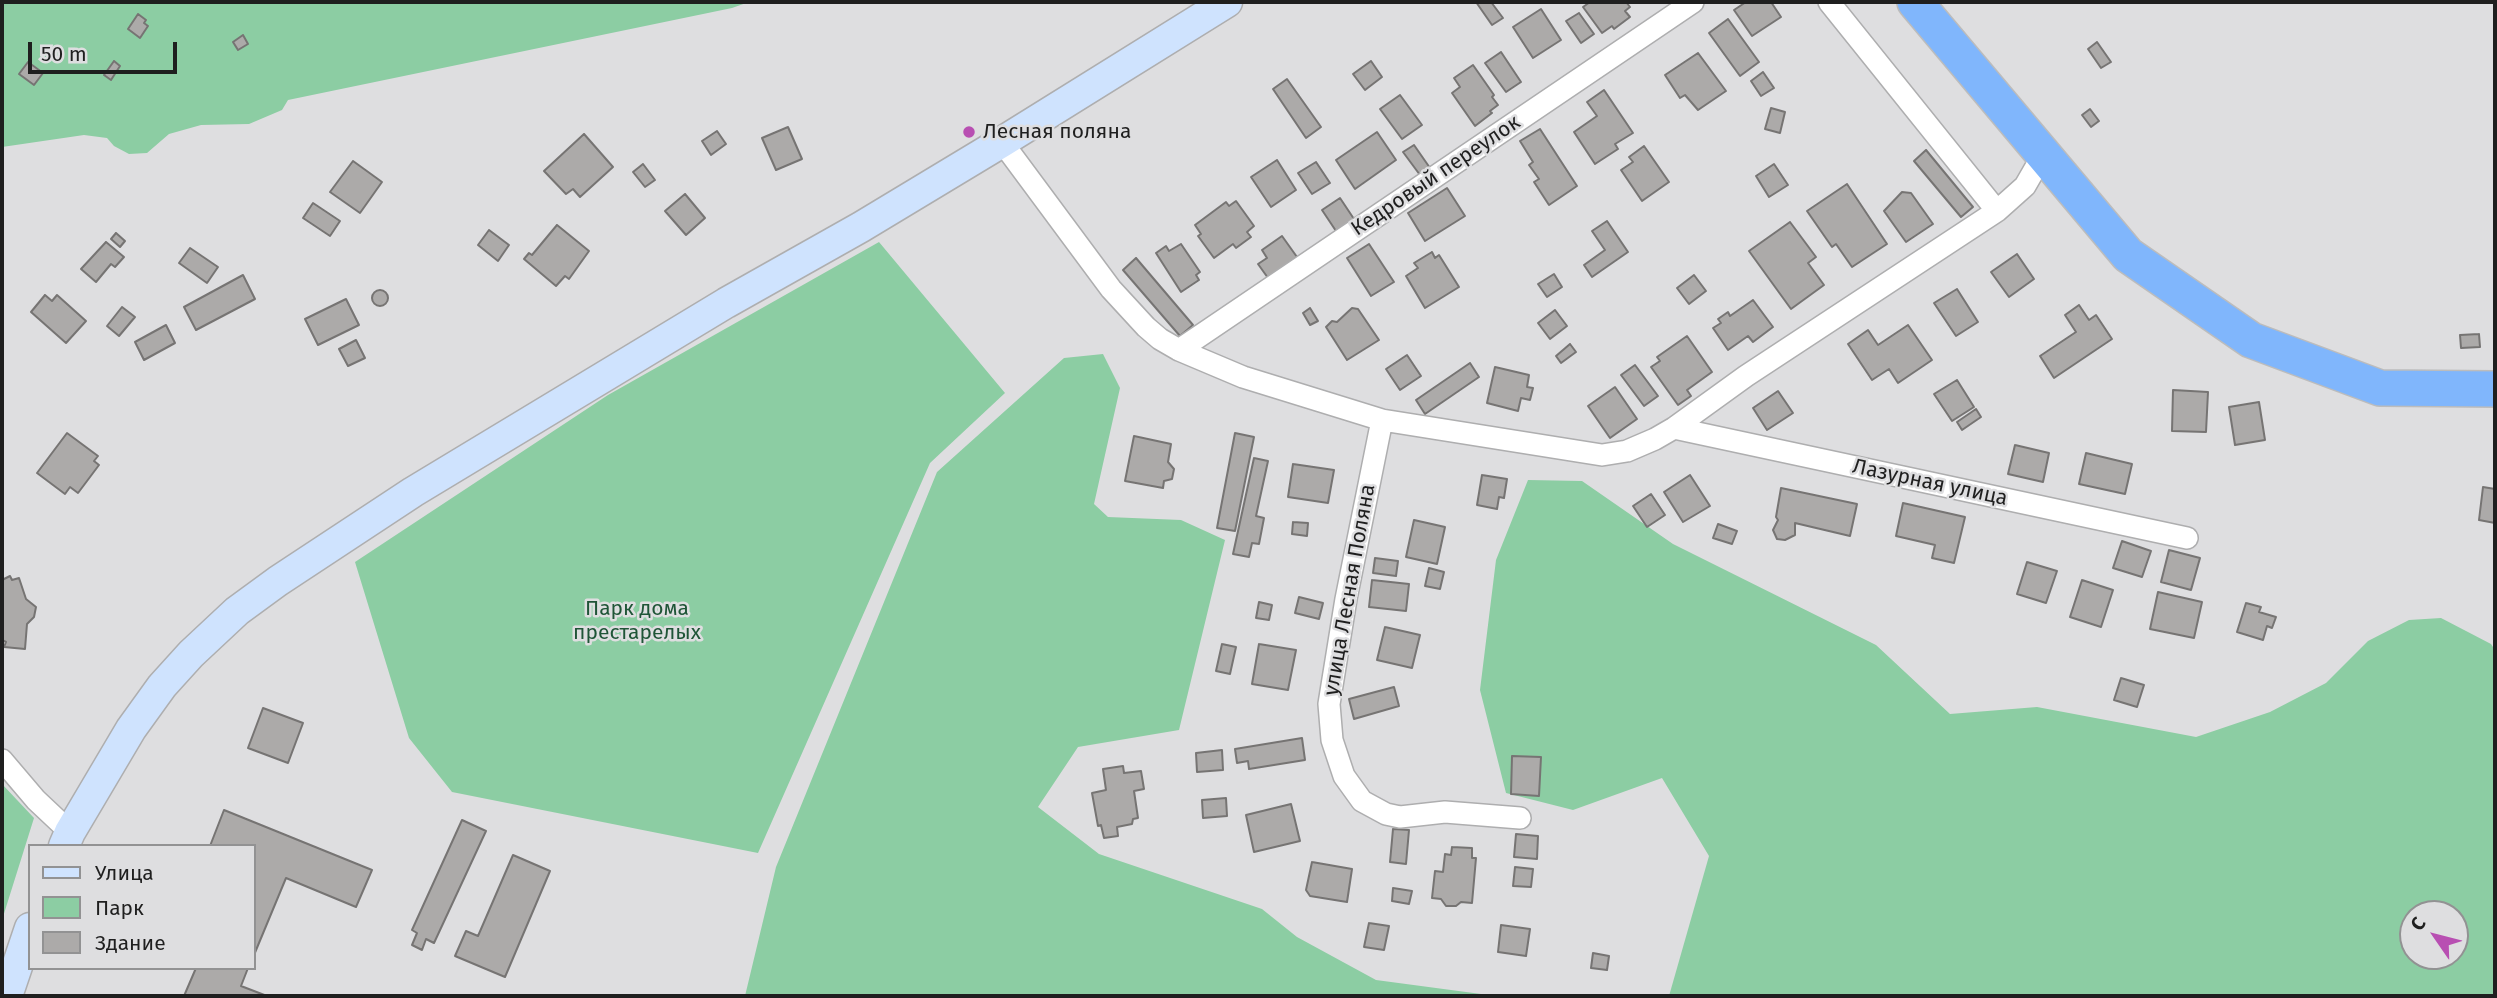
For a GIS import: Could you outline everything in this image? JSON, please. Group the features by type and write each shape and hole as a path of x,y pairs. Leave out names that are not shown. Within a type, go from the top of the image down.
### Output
{"highway":[{"path":"1915,2 2128,255 2251,340 2380,388 2495,389"}],"main road":[{"path":"67,839 131,729 162,686 191,654 237,611 278,580 413,492 635,357 1002,142 1227,2"},
{"path":"7,996 28,934"}],"street":[{"name":"Кедровый переулок","path":"1179,350 1693,2"},
{"path":"1829,2 1997,211"},
{"path":"1002,142 1111,289 1146,327 1179,350 1243,377 1382,420 1602,455 1627,451 1674,428 1746,376 1997,211 2025,186 2044,153"},
{"name":"улица Лесная Поляна","path":"1382,420 1346,598 1329,704 1332,740 1344,776 1362,801 1386,814 1400,817 1445,812 1520,818"},
{"name":"Лазурная улица","path":"1674,428 2187,538"},
{"path":"2,760 67,839"}],"green space":[{"path":"2,2 749,2 732,8 288,100 282,110 249,124 201,125 169,134 147,153 129,154 114,146 107,138 84,135 2,147"},
{"name":"Парк дома престарелых","path":"879,242 1005,393 930,463 758,853 452,792 409,738 355,562 608,395"},
{"path":"1103,354 1120,388 1094,504 1108,517 1181,520 1225,540 1179,730 1078,747 1038,807 1099,854 1262,909 1297,937 1376,980 1496,996 745,996 776,867 937,472 1064,358"},
{"path":"1528,480 1582,481 1673,544 1876,645 1950,714 2037,707 2196,737 2270,712 2326,683 2368,641 2409,620 2441,618 2491,644 2495,650 2495,996 1669,996 1709,856 1662,778 1573,810 1506,793 1480,690 1496,560"},
{"path":"2,784 34,818 2,920"}],"building":[{"path":"1476,2 1491,2 1503,18 1492,25"},
{"path":"1590,2 1626,2 1630,7 1625,11 1630,17 1614,29 1612,26 1602,33 1583,7"},
{"path":"1746,2 1771,2 1781,17 1752,36 1734,10"},
{"path":"1541,9 1561,40 1533,58 1513,27"},
{"path":"1579,13 1594,34 1581,43 1566,21"},
{"path":"138,14 146,20 144,23 148,26 140,38 128,29"},
{"path":"1728,19 1759,62 1740,76 1709,33"},
{"path":"243,35 248,44 238,50 233,42"},
{"path":"2097,42 2111,62 2101,68 2088,49"},
{"path":"1501,52 1521,82 1506,92 1485,63"},
{"path":"1698,53 1726,91 1698,110 1685,95 1680,98 1665,75"},
{"path":"114,61 120,66 111,80 104,75"},
{"path":"1371,61 1382,77 1365,90 1353,74"},
{"path":"28,62 43,73 34,85 19,74"},
{"path":"1473,65 1498,105 1475,126 1452,93 1460,87 1454,78"},
{"path":"1763,72 1774,88 1761,96 1751,81"},
{"path":"1287,79 1321,127 1306,138 1273,89"},
{"path":"1604,90 1633,133 1615,144 1618,149 1595,164 1574,132 1597,116 1587,102"},
{"path":"1400,95 1422,125 1402,139 1380,109"},
{"path":"1771,108 1785,112 1780,133 1765,129"},
{"path":"2090,109 2099,121 2091,127 2082,115"},
{"path":"788,127 802,159 776,170 762,138"},
{"path":"1540,129 1577,186 1549,205 1534,182 1539,179 1529,165 1533,162 1520,141"},
{"path":"717,131 726,144 711,155 702,141"},
{"path":"1377,132 1396,160 1355,189 1336,160"},
{"path":"584,134 613,167 580,197 573,189 566,194 544,171"},
{"path":"1414,145 1430,168 1420,175 1403,152"},
{"path":"1644,146 1669,182 1642,201 1621,170 1633,162 1629,157"},
{"path":"1926,150 1973,207 1961,217 1914,161"},
{"path":"1277,160 1296,190 1271,207 1251,177"},
{"path":"353,161 382,182 360,213 330,192"},
{"path":"1316,162 1330,183 1312,194 1298,173"},
{"path":"643,164 655,180 645,187 633,172"},
{"path":"1774,164 1788,185 1769,197 1756,176"},
{"path":"1847,184 1887,244 1852,267 1836,244 1832,247 1807,211"},
{"path":"1447,188 1465,216 1425,241 1408,213"},
{"path":"1902,192 1911,193 1933,224 1906,242 1884,211"},
{"path":"685,194 705,218 686,235 665,211"},
{"path":"1340,198 1354,219 1336,231 1322,210"},
{"path":"1236,201 1254,226 1247,232 1251,237 1236,248 1233,244 1214,258 1198,236 1201,234 1195,225 1226,202 1229,206"},
{"path":"313,203 340,221 330,236 303,218"},
{"path":"1607,221 1628,252 1592,277 1584,265 1605,250 1592,231"},
{"path":"1790,222 1816,257 1808,263 1824,285 1791,309 1749,251"},
{"path":"557,225 589,251 569,279 565,276 556,286 524,259 529,253 532,255"},
{"path":"489,230 509,245 498,261 478,245"},
{"path":"116,233 125,241 120,247 111,239"},
{"path":"1282,236 1297,257 1268,278 1258,264 1267,258 1262,250"},
{"path":"106,242 124,257 115,267 111,264 96,282 81,269"},
{"path":"1181,244 1200,272 1196,275 1199,280 1181,292 1156,253 1166,246 1169,251"},
{"path":"1369,244 1394,282 1371,296 1347,258"},
{"path":"190,248 218,267 207,283 179,263"},
{"path":"1432,252 1435,258 1439,255 1459,287 1425,308 1406,276 1418,268 1414,263"},
{"path":"2017,254 2034,279 2009,297 1991,272"},
{"path":"1136,258 1193,325 1180,336 1123,270"},
{"path":"1554,274 1562,287 1547,297 1538,284"},
{"path":"243,275 255,299 196,330 184,307"},
{"path":"1694,275 1706,291 1689,304 1677,288"},
{"path":"1957,289 1978,322 1956,336 1934,303"},
{"path":"380,290 386,292 386,304 380,306 374,304 372,298 374,292"},
{"path":"45,295 52,301 57,295 86,321 66,343 31,312"},
{"path":"346,299 359,325 318,345 305,319"},
{"path":"1753,300 1773,327 1753,342 1748,336 1728,350 1713,328 1721,323 1718,319 1728,312 1730,316"},
{"path":"2079,305 2089,320 2096,315 2112,339 2054,378 2040,356 2076,332 2065,315"},
{"path":"122,307 135,317 119,336 107,326"},
{"path":"1310,308 1318,321 1310,325 1303,313"},
{"path":"1352,308 1358,309 1379,340 1347,360 1326,327 1332,321 1337,322"},
{"path":"1555,310 1567,326 1550,339 1538,323"},
{"path":"166,325 175,343 144,360 135,342"},
{"path":"1908,325 1932,360 1898,383 1889,369 1872,380 1848,344 1868,330 1878,345"},
{"path":"2479,334 2480,347 2461,348 2460,335"},
{"path":"1687,336 1712,372 1687,390 1691,396 1678,405 1651,367 1660,361 1657,357"},
{"path":"356,340 365,358 348,366 339,349"},
{"path":"1570,344 1576,352 1561,363 1556,356"},
{"path":"1407,355 1421,376 1400,390 1386,369"},
{"path":"1470,363 1479,377 1425,414 1416,400"},
{"path":"1635,365 1658,396 1644,406 1621,375"},
{"path":"1495,367 1529,375 1527,387 1533,388 1530,400 1521,398 1518,411 1487,403"},
{"path":"1957,380 1974,407 1952,421 1934,394"},
{"path":"1615,387 1637,419 1610,438 1588,406"},
{"path":"2173,390 2208,392 2206,432 2172,431"},
{"path":"1778,391 1793,413 1767,430 1753,408"},
{"path":"2259,402 2265,440 2235,445 2229,407"},
{"path":"1976,409 1981,417 1962,430 1957,422"},
{"path":"67,433 98,456 94,461 99,465 78,493 70,487 65,494 37,473"},
{"path":"1235,433 1254,437 1235,531 1217,528"},
{"path":"1134,436 1171,444 1168,462 1174,469 1172,479 1164,481 1163,488 1125,481"},
{"path":"2015,445 2049,453 2043,482 2008,474"},
{"path":"2086,453 2132,464 2125,494 2079,484"},
{"path":"1254,458 1268,461 1256,516 1264,518 1259,544 1252,543 1249,557 1233,554"},
{"path":"1293,464 1334,470 1328,503 1288,497"},
{"path":"1482,475 1507,479 1504,498 1499,497 1497,509 1477,505"},
{"path":"1690,475 1710,506 1683,522 1664,492"},
{"path":"2483,487 2495,489 2495,523 2479,520"},
{"path":"1781,488 1857,504 1850,536 1795,523 1795,535 1785,540 1777,539 1773,530 1778,520 1776,517"},
{"path":"1651,494 1665,515 1647,527 1633,506"},
{"path":"1903,503 1965,517 1954,563 1932,558 1935,545 1896,536"},
{"path":"1414,520 1445,527 1437,564 1406,557"},
{"path":"1293,522 1308,523 1307,536 1292,534"},
{"path":"1718,524 1737,531 1732,544 1713,538"},
{"path":"2122,541 2151,551 2142,577 2113,568"},
{"path":"2169,550 2200,558 2191,590 2161,582"},
{"path":"1375,558 1398,561 1396,576 1373,573"},
{"path":"2027,562 2057,571 2046,603 2017,594"},
{"path":"1429,568 1444,572 1440,589 1425,586"},
{"path":"10,576 12,580 19,578 26,599 36,607 34,617 27,624 25,649 4,647 6,642 2,640 2,580"},
{"path":"1372,580 1409,584 1406,611 1369,607"},
{"path":"2082,580 2113,590 2101,627 2070,617"},
{"path":"2158,592 2202,602 2194,638 2150,629"},
{"path":"1299,597 1323,603 1319,619 1295,613"},
{"path":"1259,602 1272,605 1269,620 1256,618"},
{"path":"2246,603 2261,607 2259,612 2276,617 2272,628 2267,626 2263,640 2237,632"},
{"path":"1385,627 1420,635 1412,668 1377,660"},
{"path":"1222,644 1236,647 1230,674 1216,671"},
{"path":"1259,644 1296,650 1288,690 1252,684"},
{"path":"2121,678 2144,685 2137,707 2114,700"},
{"path":"1394,687 1399,706 1354,719 1349,699"},
{"path":"263,708 303,723 288,763 248,748"},
{"path":"1302,738 1305,760 1249,769 1248,761 1237,763 1235,749"},
{"path":"1222,750 1223,770 1197,772 1196,753"},
{"path":"1512,756 1541,757 1539,796 1511,794"},
{"path":"1123,766 1124,773 1141,771 1144,789 1134,791 1138,818 1133,819 1132,824 1117,827 1118,836 1104,838 1101,825 1098,826 1092,793 1106,790 1103,769"},
{"path":"1226,798 1227,816 1203,818 1202,800"},
{"path":"1291,804 1300,841 1254,852 1246,815"},
{"path":"224,810 372,870 356,907 286,878 256,950 256,844 211,844"},
{"path":"462,820 486,831 434,943 426,939 422,950 412,945 417,933 412,930"},
{"path":"1393,829 1409,830 1406,864 1390,862"},
{"path":"1516,834 1538,836 1537,859 1514,857"},
{"path":"1452,847 1472,848 1472,858 1476,858 1472,903 1461,902 1456,906 1446,906 1441,899 1432,898 1435,871 1443,872 1445,854 1451,855"},
{"path":"513,855 550,871 505,977 455,956 466,931 478,936"},
{"path":"1312,862 1352,869 1347,902 1310,896 1306,890"},
{"path":"1515,867 1533,869 1531,887 1513,886"},
{"path":"1393,888 1412,891 1409,904 1392,901"},
{"path":"1369,923 1389,926 1384,950 1364,947"},
{"path":"1501,925 1530,929 1526,956 1498,952"},
{"path":"1593,953 1609,956 1607,970 1591,968"},
{"path":"195,970 247,970 241,986 267,996 184,996"}],"place":[{"name":"Лесная поляна","path":"969,132"}]}
